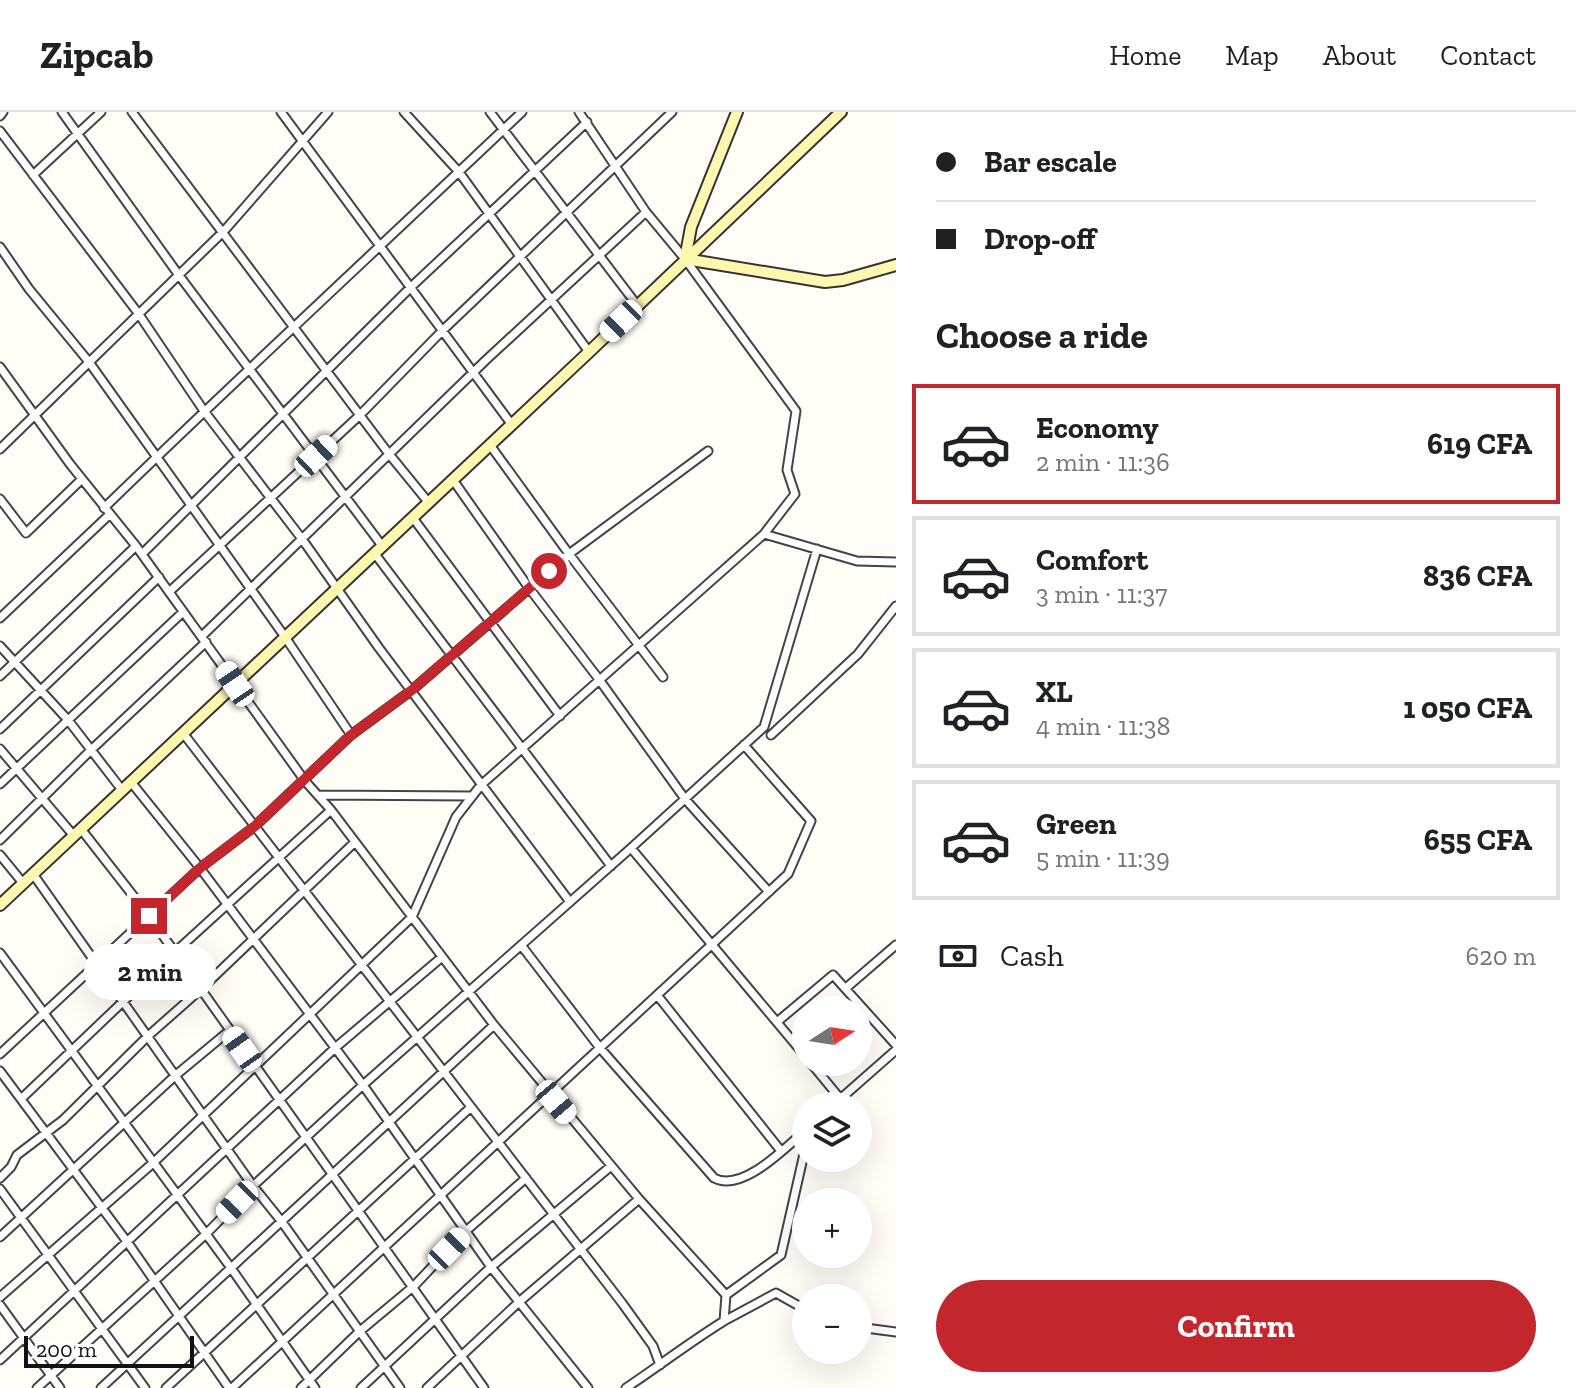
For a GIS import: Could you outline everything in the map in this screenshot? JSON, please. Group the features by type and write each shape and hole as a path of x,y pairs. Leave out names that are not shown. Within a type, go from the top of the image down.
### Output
{"street":[{"path":"62,112 178,274 346,496 452,656 611,866"},
{"path":"33,175 101,112"},
{"path":"132,112 429,503"},
{"path":"281,112 512,425"},
{"path":"0,449 224,231 328,112"},
{"path":"404,112 459,172 589,352"},
{"path":"490,112 637,305"},
{"path":"0,618 204,411 296,328 522,112"},
{"path":"0,1297 153,1163 412,917 456,817 481,785 598,678 639,646 764,534 795,494 787,470 796,411 685,259 646,212 579,112"},
{"path":"169,592 360,415 443,330 672,112"},
{"path":"685,259 691,227 737,112"},
{"path":"0,905 841,112"},
{"path":"142,554 411,287 587,122"},
{"path":"0,131 138,313 204,411 570,902"},
{"path":"0,840 204,639 250,588 473,372 646,212"},
{"path":"0,247 29,289 89,362 351,735"},
{"path":"685,259 825,282 896,265"},
{"path":"0,367 159,577 305,781 331,810 468,992 639,1199 726,1295 724,1321"},
{"path":"490,445 663,677"},
{"path":"0,1052 200,868 255,826 305,781 351,735 412,690 569,554 708,451"},
{"path":"0,499 26,533 82,479"},
{"path":"453,480 685,799 769,892"},
{"path":"413,518 560,716"},
{"path":"764,534 857,561 896,562"},
{"path":"0,676 136,546"},
{"path":"37,1388 154,1283 363,1085 764,727 817,549"},
{"path":"0,729 159,577"},
{"path":"771,735 858,654 896,606"},
{"path":"0,784 183,612"},
{"path":"0,646 68,720 122,790"},
{"path":"183,733 653,1346 660,1365"},
{"path":"0,1071 231,1388 387,1248 498,1141 788,874 811,821 744,745"},
{"path":"0,749 149,916 484,1388"},
{"path":"131,782 200,868 363,1085 491,1267 588,1388"},
{"path":"318,795 472,796"},
{"path":"21,1099 174,953 331,810"},
{"path":"0,1178 17,1155 47,1133 98,1087 148,1036 355,842"},
{"path":"631,848 792,1040"},
{"path":"0,855 23,883"},
{"path":"33,874 400,1388"},
{"path":"521,945 600,1048 714,1178 727,1183 738,1180 792,1142"},
{"path":"846,988 896,945"},
{"path":"0,953 313,1384"},
{"path":"0,1360 335,1048 442,957"},
{"path":"777,1022 833,975 896,1048 848,1092"},
{"path":"657,995 781,1151"},
{"path":"101,1388 494,1025"},
{"path":"0,1237 176,1075 229,1031"},
{"path":"821,1076 835,1092"},
{"path":"166,1388 471,1107"},
{"path":"361,1388 491,1267 611,1166"},
{"path":"726,1295 781,1255 800,1172"},
{"path":"301,1388 313,1384 360,1331 414,1286 466,1231 526,1178"},
{"path":"0,1189 145,1388"},
{"path":"427,1388 579,1248 639,1199"},
{"path":"626,1388 678,1350 776,1293 792,1302"},
{"path":"0,1305 60,1388"},
{"path":"872,1329 896,1332"}],"route":[{"path":"149,916 200,868 255,826 351,735 412,690 549,571"}]}
